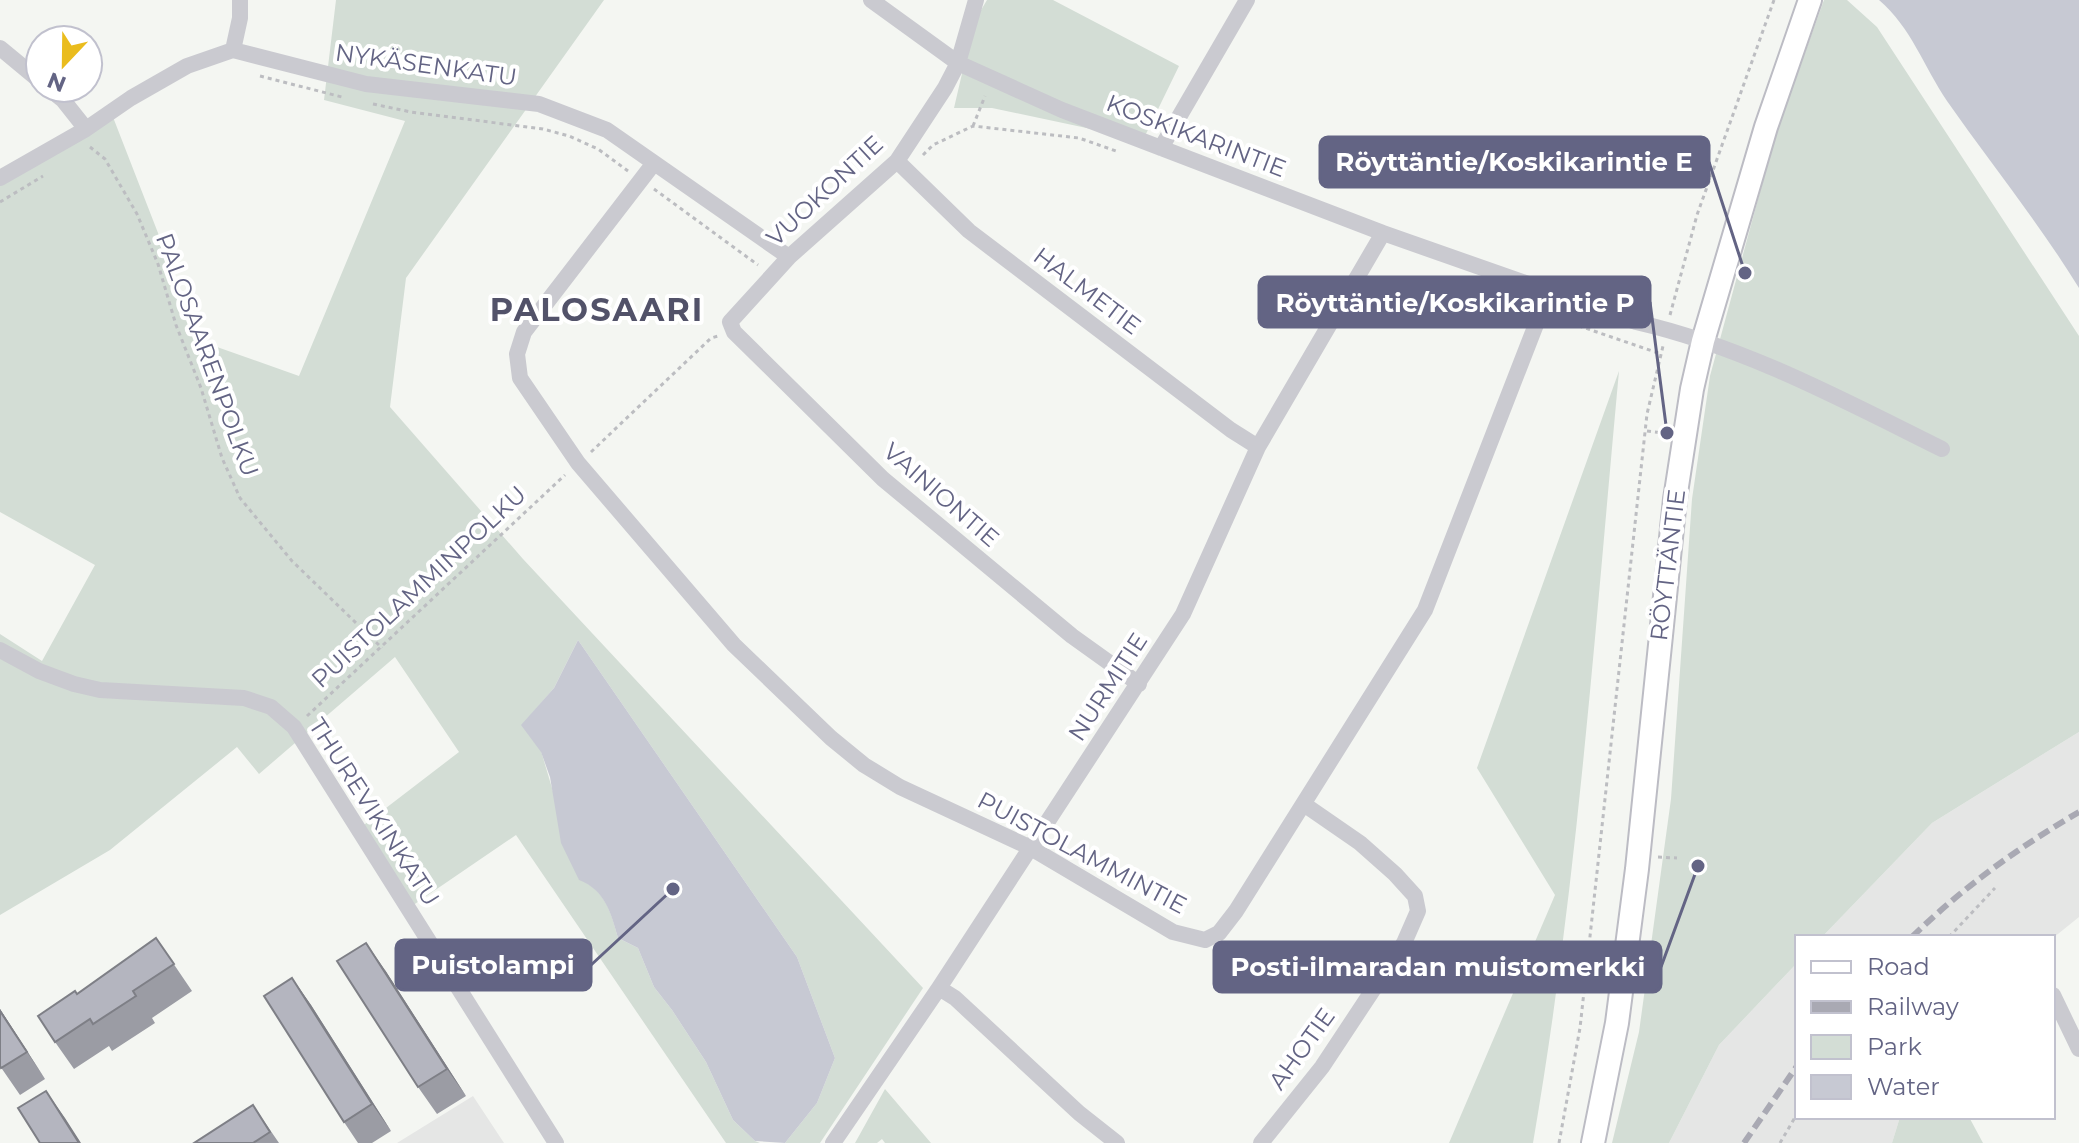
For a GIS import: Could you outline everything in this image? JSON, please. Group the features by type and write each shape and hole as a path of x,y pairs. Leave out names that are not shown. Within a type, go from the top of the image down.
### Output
{"street":[{"path":"0,178 187,66 233,50 240,18 240,0"},
{"name":"KOSKIKARINTIE","path":"871,0 958,63 1062,110 1383,233 1636,322 1667,329 1773,366 1942,449"},
{"name":"VUOKONTIE","path":"732,327 771,274 902,166 958,63 976,0"},
{"path":"1161,148 1247,0"},
{"name":"RÖYTTÄNTIE","path":"1593,1143 1617,1023 1637,869 1675,499 1692,389 1703,341 1766,127 1810,0"},
{"path":"0,48 24,68"},
{"name":"NYKÄSENKATU","path":"233,50 366,84 539,104 607,130 789,257"},
{"path":"66,104 86,129"},
{"name":"PUISTOLAMMINTIE","path":"654,163 524,332 517,354 520,378 578,463 734,645 831,738 864,765 900,787 1031,848 1173,932 1205,940 1219,933 1236,911 1425,610 1549,291"},
{"name":"HALMETIE","path":"902,166 969,231 1219,421 1258,447"},
{"name":"NURMITIE","path":"833,1143 939,988 1183,614 1258,447 1383,233"},
{"name":"VAINIONTIE","path":"732,327 883,479 1072,636 1139,684"},
{"name":"THUREVIKINKATU","path":"0,650 39,671 100,690 244,698 271,707 294,727 556,1143"},
{"name":"AHOTIE","path":"1261,1143 1322,1067 1404,943 1418,911 1415,896 1395,874 1360,843 1305,805"},
{"path":"939,988 955,998 1079,1113 1117,1143"},
{"path":"2055,998 2075,1028 2079,1049"}],"path":[{"path":"1559,1143 1580,1028 1646,431 1661,354 1697,215 1774,0"},
{"path":"252,74 350,99"},
{"path":"973,126 992,79"},
{"path":"362,102 556,132 598,149 771,274"},
{"path":"902,166 933,145 973,126 1079,138 1122,153"},
{"name":"PALOSAARENPOLKU","path":"86,129 90,146 105,159 137,214 158,264 222,458 240,498 292,561 382,648"},
{"path":"0,202 51,170"},
{"path":"1490,289 1542,313 1661,354"},
{"name":"PUISTOLAMMINPOLKU","path":"294,727 711,338 732,327"},
{"path":"1646,431 1667,433"},
{"path":"1951,935 1995,888"},
{"path":"1780,1143 1795,1117"}],"shaded area":[{"path":"2079,732 2079,917 2055,936 1824,935 1932,823"},
{"path":"1795,965 1795,1119 1899,1119 1892,1143 1669,1143 1719,1045"},
{"path":"473,1096 504,1143 397,1143"}],"green space":[{"path":"336,0 604,0 406,278 390,407 523,559 923,988 820,1143 785,1143 817,1103 835,1058 797,957 578,640 554,688 522,725 541,751 579,879 601,896 618,938 638,948 654,987 706,1062 733,1120 760,1143 726,1143 516,835 406,910 356,831 459,752 395,657 259,774 237,747 110,850 0,915 0,634 42,661 95,565 0,512 0,181 111,112 200,341 299,376 405,121 324,100"},
{"path":"987,0 1053,0 1179,66 1143,140 992,108 954,108 974,22"},
{"path":"1824,0 1847,0 1877,27 2079,336 2079,732 1932,823 1824,935 1795,935 1795,965 1719,1045 1669,1143 1612,1143 1639,1032 1671,799 1692,499 1710,376 1776,133"},
{"path":"1619,371 1573,855 1533,1143 1449,1143 1555,895 1477,768"},
{"path":"885,1089 931,1143 885,1143 882,1139 877,1143 855,1143"},
{"path":"1899,1119 1970,1119 1983,1143 1892,1143"}],"water":[{"path":"1879,0 2079,0 2079,288 1947,101 1900,22"},
{"path":"578,640 797,957 835,1058 817,1103 785,1143 755,1141 733,1120 706,1062 654,987 638,948 618,938 606,903 588,884 579,880 561,843 550,777 541,752 521,725 554,688"}],"building":[{"path":"156,938 174,964 133,991 136,996 93,1024 90,1019 55,1042 38,1016 75,991 77,994"},
{"path":"366,943 447,1069 418,1087 337,961"},
{"path":"292,978 372,1104 344,1122 264,996"},
{"path":"0,1011 27,1052 1,1068 0,1066"},
{"path":"46,1091 79,1143 40,1143 18,1108"},
{"path":"253,1105 270,1132 253,1143 194,1143"}],"railway":[{"path":"1914,935 1992,869 2079,812"},
{"path":"1744,1143 1795,1069"}],"place":[{"name":"Röyttäntie/Koskikarintie E","path":"1745,273"},
{"name":"Röyttäntie/Koskikarintie P","path":"1667,433"},
{"name":"Posti-ilmaradan muistomerkki","path":"1698,866"},
{"name":"Puistolampi","path":"673,889"}],"district":[{"name":"PALOSAARI","path":"597,310"}]}
